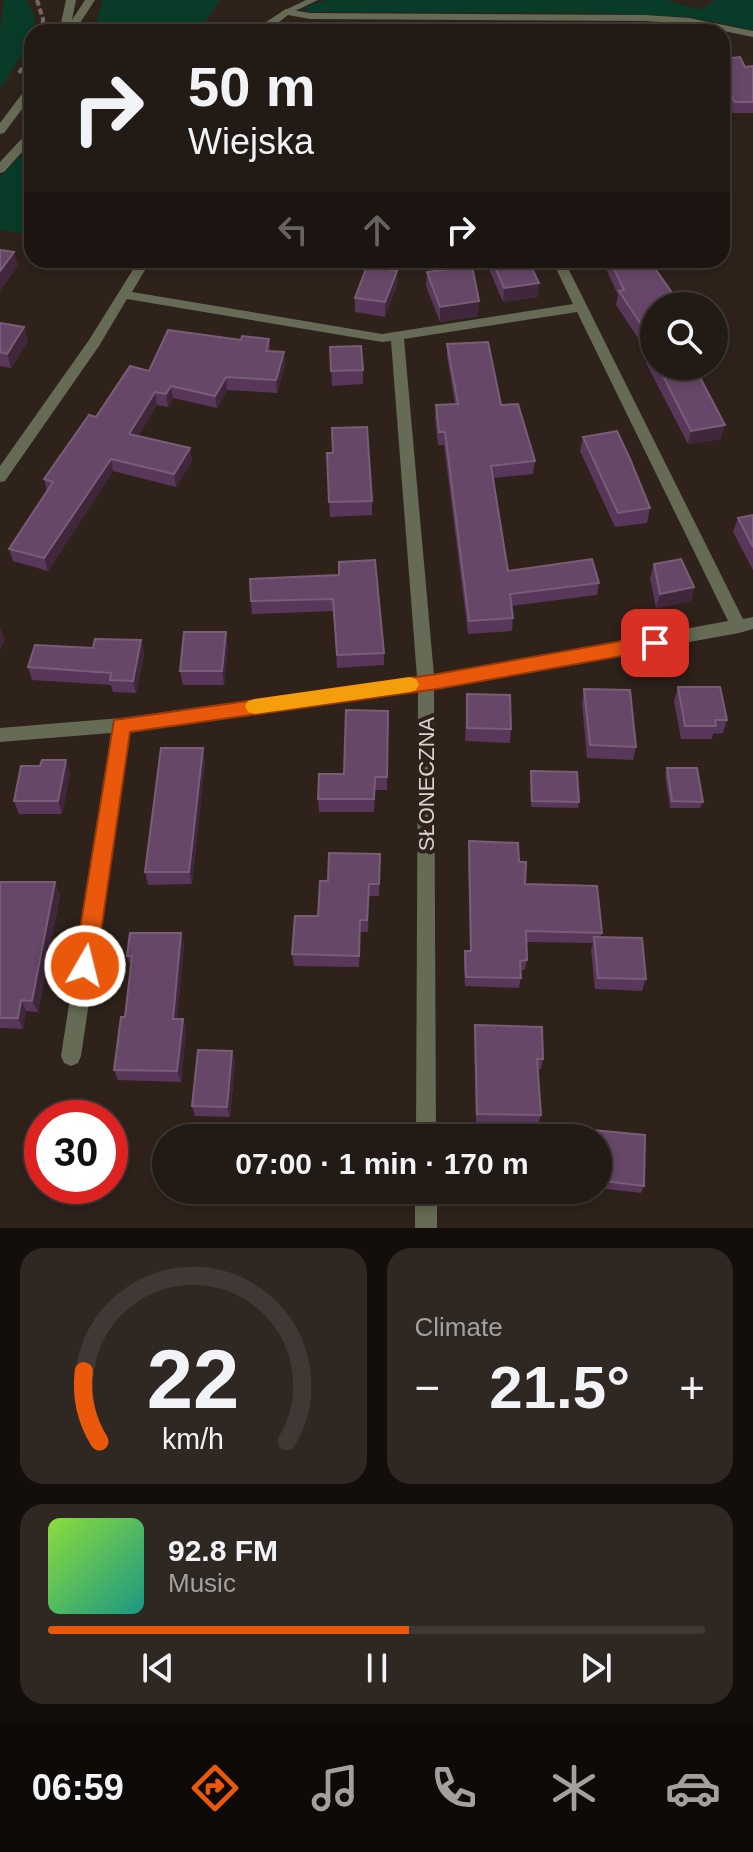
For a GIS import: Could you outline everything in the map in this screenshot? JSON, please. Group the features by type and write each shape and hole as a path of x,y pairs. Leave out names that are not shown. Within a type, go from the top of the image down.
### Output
{"street":[{"path":"68,24 71,0"},
{"path":"73,24 90,0"},
{"path":"270,24 286,12 310,16 645,18 704,24"},
{"path":"444,15 448,24"},
{"path":"730,29 753,34"},
{"path":"0,131 24,99"},
{"path":"0,169 24,143"},
{"path":"0,477 126,295 141,268"},
{"path":"0,735 121,725 426,682 746,625 562,268"},
{"path":"126,295 382,338 580,307"},
{"name":"SŁONECZNA","path":"397,335 426,682 426,1124"},
{"path":"71,1056 121,725"},
{"path":"426,1204 426,1228"}],"lane":[{"path":"286,12 314,0"}],"path":[{"path":"37,0 43,24"}],"green space":[{"path":"4,0 27,0 35,18 34,24 24,24 24,52 0,89 0,31"},
{"path":"103,0 220,1 204,24 96,24"},
{"path":"327,0 668,0 699,10 716,0 753,0 753,30 689,17 592,13 308,12 305,7"},
{"path":"24,152 24,234 0,230 0,177"}],"building":[{"path":"740,57 745,67 753,66 753,102 735,102 730,93 730,58"},
{"path":"0,250 14,252 0,271"},
{"path":"366,268 397,271 385,302 355,298"},
{"path":"472,268 479,301 440,307 427,272"},
{"path":"495,268 532,268 539,283 504,288"},
{"path":"614,268 655,268 671,292 640,292 640,323 619,291 624,290"},
{"path":"0,323 24,327 7,354 0,352"},
{"path":"168,330 241,340 242,336 269,339 266,351 284,352 276,380 226,377 215,396 171,386 166,394 155,392 129,434 190,448 174,474 111,459 44,558 9,549 53,482 44,479 89,415 96,417 130,366 149,371"},
{"path":"488,342 501,405 518,404 535,461 491,466 508,571 592,559 599,583 510,594 513,618 469,621 445,432 439,432 436,405 458,404 447,344"},
{"path":"361,346 363,370 331,371 330,347"},
{"path":"665,380 701,380 725,425 691,431"},
{"path":"367,427 372,501 329,502 327,453 333,453 332,428"},
{"path":"617,431 650,508 618,513 583,437"},
{"path":"753,515 753,547 738,518"},
{"path":"681,559 694,587 660,594 654,564"},
{"path":"375,560 384,653 337,655 333,599 251,601 250,579 339,575 339,562"},
{"path":"184,632 226,632 222,671 180,671"},
{"path":"95,639 141,640 133,681 110,680 111,673 28,667 35,645 93,648"},
{"path":"678,687 720,687 727,720 715,720 716,726 685,726"},
{"path":"584,689 630,690 636,747 590,745"},
{"path":"467,694 510,695 511,729 467,728"},
{"path":"346,710 388,711 387,777 375,777 374,799 318,799 319,774 344,774"},
{"path":"161,748 203,748 189,872 145,872"},
{"path":"42,760 66,760 58,801 14,801 21,766 40,766"},
{"path":"667,768 697,768 703,802 672,801"},
{"path":"531,771 577,772 579,802 532,801"},
{"path":"469,841 518,843 519,862 526,862 525,884 597,886 602,933 526,931 527,960 520,961 521,978 466,977 465,951 471,951"},
{"path":"329,853 380,854 379,884 369,884 367,920 360,920 359,956 292,954 295,916 318,916 320,881 328,881"},
{"path":"0,882 55,882 32,1001 21,1000 18,1018 0,1018"},
{"path":"130,933 181,933 173,1019 183,1019 177,1071 114,1070 121,1017 125,1017 132,956 127,956"},
{"path":"594,937 642,938 646,979 598,978"},
{"path":"475,1025 542,1027 543,1059 537,1059 541,1115 477,1114"},
{"path":"198,1050 232,1051 227,1107 192,1106"},
{"path":"612,1132 645,1135 644,1186 612,1182"}],"slow traffic":[{"path":"255,706 410,685"}],"route":[{"path":"85,966 121,725 437,681 655,643"}]}
